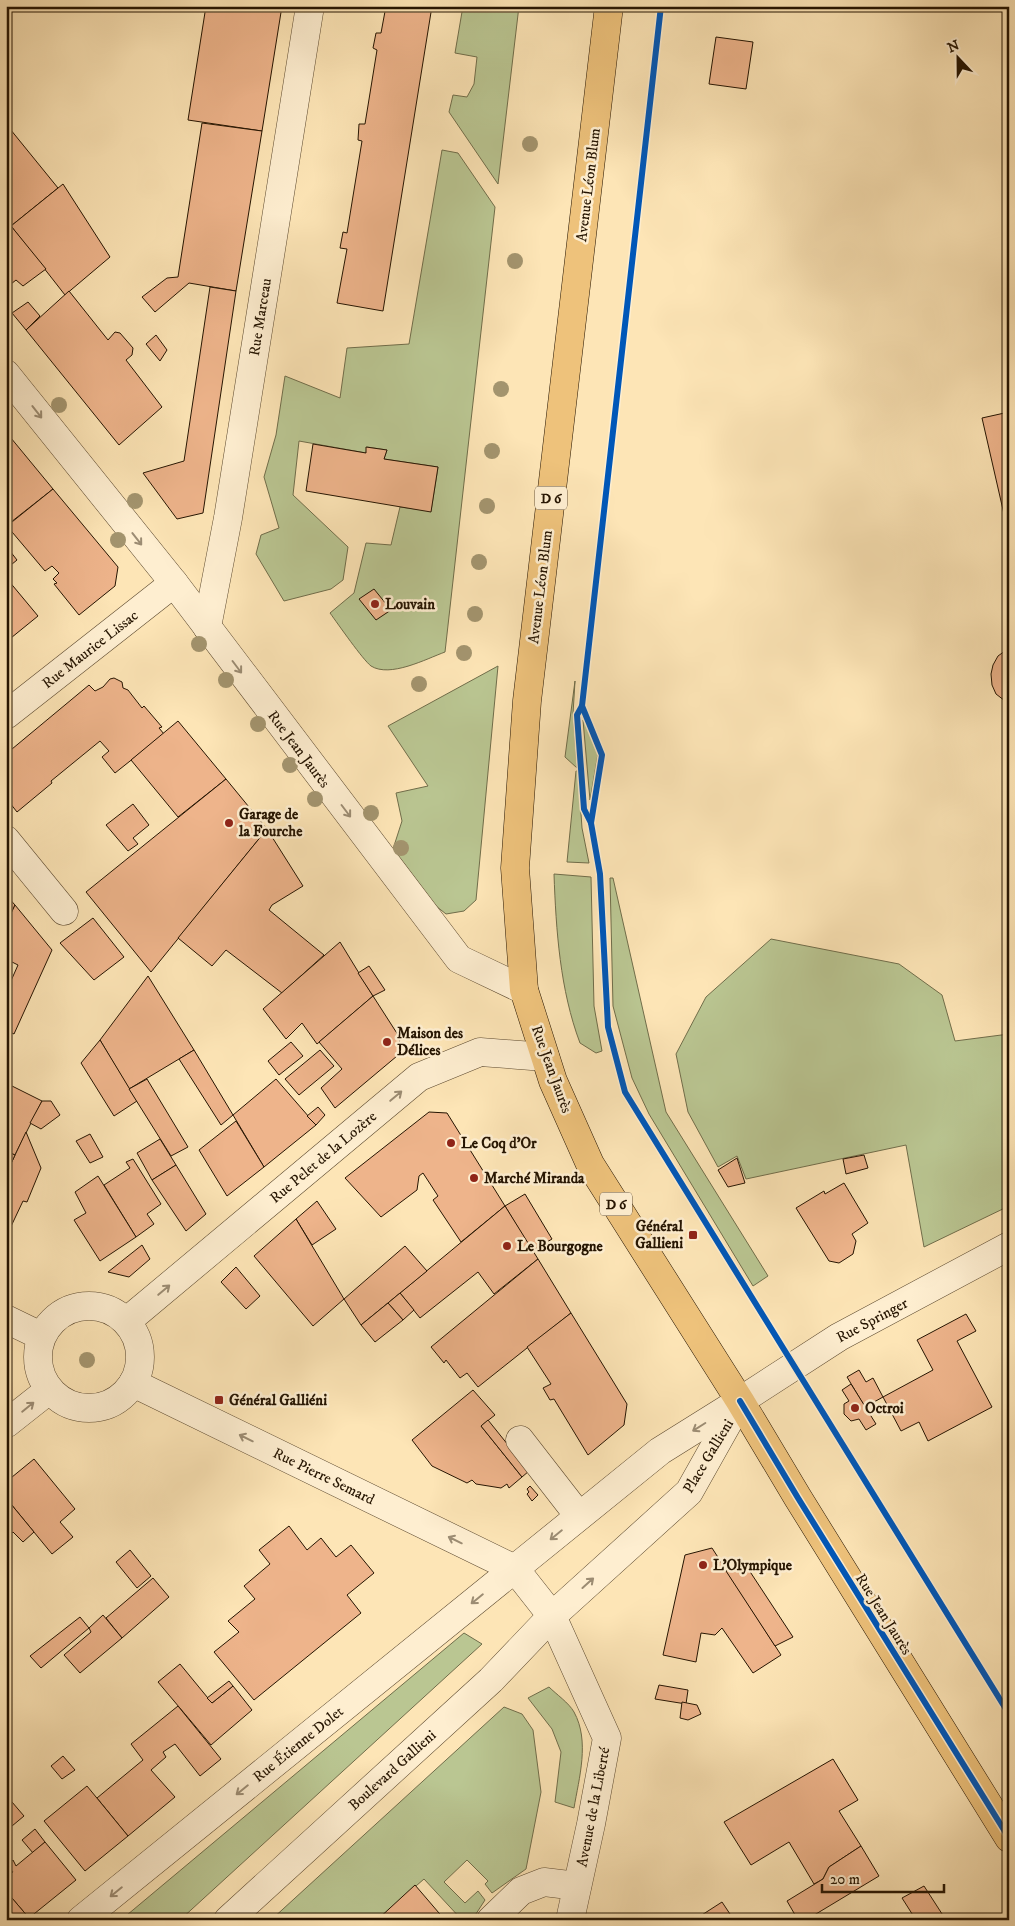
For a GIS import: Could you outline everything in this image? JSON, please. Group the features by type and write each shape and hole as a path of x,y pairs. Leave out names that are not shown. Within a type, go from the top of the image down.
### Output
{"main road":[{"name":"Avenue Léon Blum","path":"524,990 514,868 527,701 609,6"},
{"name":"Rue Jean Jaurès","path":"524,990 553,1081 590,1164 740,1401 807,1513 1009,1838"}],"street":[{"name":"Rue Marceau","path":"207,627 228,518 310,6"},
{"name":"Rue Jean Jaurès","path":"6,374 174,583 459,959 524,990"},
{"name":"Rue Maurice Lissac","path":"6,715 174,583"},
{"path":"6,840 64,911"},
{"name":"Rue Pelet de la Lozère","path":"127,1321 420,1077 480,1052 545,1057"},
{"name":"Rue Springer","path":"740,1401 839,1337 1009,1246"},
{"path":"80,1305 97,1305 113,1310 127,1321 136,1336 141,1352 139,1369 133,1383 121,1397 108,1405 92,1408 76,1407 61,1400 49,1390 37,1364 37,1350 41,1336 51,1322 64,1311 80,1305"},
{"path":"6,1319 41,1336"},
{"name":"Rue Pierre Semard","path":"133,1383 515,1569"},
{"path":"6,1424 49,1390"},
{"name":"Place Gallieni","path":"515,1569 660,1451 740,1401"},
{"name":"Place Gallieni","path":"552,1616 689,1492 740,1401"},
{"path":"520,1440 579,1516"},
{"path":"515,1569 552,1616"},
{"name":"Rue Étienne Dolet","path":"81,1920 515,1569"},
{"name":"Avenue de la Liberté","path":"552,1616 607,1738 570,1920"},
{"name":"Boulevard Gallieni","path":"228,1920 491,1680 552,1616"},
{"path":"491,1920 521,1891 544,1882 577,1886"}],"green space":[{"path":"463,6 519,6 498,184 449,112 453,95 467,97 474,84 477,57 455,53"},
{"path":"442,150 458,153 495,207 445,652 398,669 379,669 367,662 330,613 354,593 366,543 391,545 400,507 431,511 438,467 384,459 387,450 367,447 366,453 299,441 293,495 348,547 343,580 331,589 284,601 256,554 261,535 279,528 264,477 276,435 285,376 340,398 347,348 409,344"},
{"path":"498,666 476,900 464,911 446,914 436,906 393,849 402,821 396,793 428,786 388,726"},
{"path":"575,681 573,714 577,768 565,757"},
{"path":"585,719 598,754 590,800 583,720"},
{"path":"576,771 578,771 582,828 589,863 567,862"},
{"path":"554,874 591,877 594,1006 602,1051 596,1053 580,1043 568,1002 560,960"},
{"path":"610,878 613,878 666,1112 768,1276 753,1286 649,1114 632,1078 613,1006"},
{"path":"771,939 899,964 942,995 955,1041 1009,1034 1009,1206 924,1247 906,1145 746,1179 737,1156 718,1167 688,1112 676,1054 706,997"},
{"path":"464,1633 482,1644 180,1920 121,1920"},
{"path":"549,1687 572,1709 579,1723 582,1760 574,1808 555,1802 561,1752 552,1729 528,1698"},
{"path":"504,1707 522,1714 533,1730 541,1792 526,1869 492,1893 485,1884 488,1881 467,1860 444,1882 465,1903 478,1891 485,1900 472,1920 462,1920 424,1879 377,1920 271,1920"}],"building":[{"path":"206,6 282,6 262,131 188,120"},
{"path":"386,6 432,6 383,311 337,303 347,249 340,248 343,232 347,233 362,141 358,140 359,124 365,124 377,50 373,48 376,33 381,33"},
{"path":"716,37 753,42 746,89 709,84"},
{"path":"202,123 262,131 236,291 189,283 155,312 142,297 167,278 178,277"},
{"path":"6,124 58,188 6,230"},
{"path":"63,184 110,257 65,295 11,226"},
{"path":"11,226 46,269 23,286 16,280 6,288 6,230"},
{"path":"210,287 236,291 203,513 177,519 143,473 184,461"},
{"path":"69,291 108,340 115,332 120,333 133,348 132,355 126,360 162,407 119,445 26,330"},
{"path":"28,302 40,316 26,330 12,313"},
{"path":"156,335 167,350 160,361 146,344"},
{"path":"1009,412 1009,522 1006,523 982,418"},
{"path":"6,432 53,489 6,526"},
{"path":"313,444 366,453 366,447 387,450 384,459 438,467 431,512 306,491"},
{"path":"53,489 118,567 115,586 79,615 54,584 57,583 53,579 59,573 52,566 45,571 7,526"},
{"path":"6,546 17,560 6,569"},
{"path":"8,580 38,616 6,642 6,581"},
{"name":"Louvain","path":"374,589 391,610 376,620 359,599"},
{"path":"1009,648 1009,704 996,694 992,685 991,674 998,656"},
{"path":"114,678 122,682 123,688 128,690 142,708 144,706 162,727 159,728 164,734 115,773 102,757 109,751 100,741 17,812 6,798 6,754 89,685 95,691"},
{"path":"178,721 226,779 178,817 131,760"},
{"path":"226,779 267,829 151,972 86,892"},
{"path":"133,804 149,825 133,838 138,844 128,851 106,825"},
{"path":"267,829 303,886 272,905 269,910 324,955 282,993 226,950 212,966 178,938"},
{"path":"6,895 15,905 6,924"},
{"path":"15,905 52,950 14,1034 6,1030 6,992 18,965 6,959 6,924"},
{"path":"93,918 124,957 94,980 60,943"},
{"path":"340,942 373,996 317,1044 302,1023 286,1039 263,1009"},
{"path":"369,966 385,990 373,996 358,973"},
{"path":"148,976 194,1050 129,1089 100,1040"},
{"path":"373,996 400,1038 397,1056 335,1108 321,1088 342,1069 319,1042"},
{"path":"100,1040 137,1101 114,1116 81,1063"},
{"path":"291,1042 303,1056 279,1075 268,1061"},
{"path":"194,1050 233,1115 221,1125 179,1059"},
{"path":"320,1050 334,1066 299,1095 285,1079"},
{"path":"147,1079 188,1147 171,1156 129,1089"},
{"path":"276,1079 316,1125 264,1167 233,1115"},
{"path":"6,1083 42,1101 15,1155 6,1151"},
{"path":"42,1101 51,1101 60,1115 41,1129 30,1123"},
{"path":"318,1107 325,1115 316,1125 307,1116"},
{"path":"429,1112 447,1113 505,1206 461,1242 433,1200 438,1196 423,1173 419,1176 417,1190 381,1217 345,1178"},
{"path":"236,1121 264,1167 227,1196 199,1150"},
{"path":"26,1132 41,1168 27,1202 23,1201 6,1237 6,1174"},
{"path":"90,1134 103,1157 90,1163 76,1141"},
{"path":"160,1139 176,1165 152,1180 137,1153"},
{"path":"6,1151 15,1155 10,1166 6,1165"},
{"path":"864,1155 868,1168 846,1174 843,1159"},
{"path":"737,1158 745,1183 728,1187 718,1170"},
{"path":"133,1159 161,1204 147,1214 154,1224 136,1237 104,1185 130,1168 126,1162"},
{"path":"176,1165 206,1214 186,1231 152,1180"},
{"path":"98,1176 136,1237 100,1261 74,1220 86,1213 75,1192"},
{"path":"844,1183 868,1223 852,1234 856,1241 853,1254 839,1263 829,1261 796,1208 824,1191 825,1194"},
{"path":"525,1194 552,1239 532,1251 505,1206"},
{"path":"317,1201 336,1229 312,1245 296,1219"},
{"path":"505,1206 538,1259 494,1294 478,1272 420,1318 400,1293"},
{"path":"296,1219 344,1299 313,1326 254,1256"},
{"path":"142,1245 150,1259 129,1277 108,1272"},
{"path":"405,1246 427,1271 361,1325 344,1299"},
{"path":"538,1259 571,1313 478,1387 467,1373 460,1378 446,1360 444,1363 431,1347"},
{"path":"236,1267 260,1296 246,1309 221,1282"},
{"path":"400,1293 414,1310 403,1320 388,1303"},
{"path":"388,1303 403,1320 375,1342 361,1325"},
{"path":"571,1313 627,1404 624,1425 588,1455 554,1399 550,1400 543,1388 551,1384 527,1347"},
{"path":"966,1314 976,1331 957,1341 992,1407 928,1441 919,1422 901,1431 883,1397 933,1370 917,1340"},
{"path":"859,1370 866,1382 873,1378 883,1397 865,1407 847,1377"},
{"name":"Octroi","path":"851,1384 876,1424 866,1430 859,1419 851,1421 844,1414 844,1404 849,1401 842,1390"},
{"path":"473,1390 495,1415 481,1426 522,1477 509,1488 507,1484 501,1488 476,1484 472,1480 467,1483 432,1466 412,1440"},
{"path":"488,1420 529,1471 522,1477 481,1426"},
{"path":"34,1459 75,1509 60,1522 73,1537 52,1554 6,1498 6,1482"},
{"path":"530,1486 538,1495 532,1501 527,1494 529,1492 527,1489"},
{"path":"6,1498 34,1532 23,1542 13,1532 6,1538"},
{"path":"289,1526 307,1550 321,1538 336,1557 351,1545 374,1573 347,1595 361,1613 254,1700 214,1652 239,1632 228,1621 255,1599 244,1586 270,1564 259,1550"},
{"path":"712,1548 781,1655 753,1673 722,1628 715,1635 701,1633 696,1662 663,1655 685,1555"},
{"path":"130,1550 151,1576 137,1588 116,1562"},
{"path":"743,1561 793,1637 775,1646 726,1571"},
{"path":"153,1578 169,1597 122,1638 106,1618"},
{"path":"103,1615 122,1638 80,1673 64,1655 91,1632 89,1628"},
{"path":"80,1617 89,1628 41,1668 30,1656"},
{"path":"180,1664 212,1703 233,1686 252,1710 211,1745 158,1682"},
{"path":"229,1681 233,1686 212,1703 207,1698"},
{"path":"659,1685 688,1690 686,1704 655,1699"},
{"path":"682,1702 697,1705 701,1714 688,1720 680,1718"},
{"path":"178,1706 221,1759 200,1776 175,1744 163,1752 166,1757 151,1770 175,1797 128,1836 97,1798 143,1760 131,1744"},
{"path":"63,1756 75,1770 62,1779 51,1766"},
{"path":"833,1759 858,1800 839,1811 861,1846 829,1867 823,1879 814,1884 789,1842 751,1865 724,1822"},
{"path":"87,1786 128,1836 85,1871 44,1821"},
{"path":"6,1795 24,1816 6,1831"},
{"path":"35,1829 45,1842 33,1853 22,1840"},
{"path":"45,1842 76,1880 29,1918 6,1891 6,1878 13,1872 7,1865 13,1860 16,1866"},
{"path":"861,1846 879,1876 806,1920 798,1920 787,1901 823,1879 829,1867"},
{"path":"415,1885 445,1920 377,1920"},
{"path":"924,1886 946,1920 916,1920 902,1898"},
{"path":"6,1891 29,1918 26,1920 6,1920"},
{"path":"722,1902 734,1920 694,1920"}],"cycle path":[{"path":"661,6 582,706 577,715 584,809 591,823 600,874 608,1027 625,1092 1009,1714"},
{"path":"582,706 602,755 591,823"},
{"path":"740,1401 1009,1838"}],"place":[{"name":"Louvain","path":"375,604"},
{"name":"Garage de la Fourche","path":"229,823"},
{"name":"Maison des Délices","path":"387,1042"},
{"name":"Le Coq d'Or","path":"451,1143"},
{"name":"Marché Miranda","path":"474,1178"},
{"name":"Général Gallieni","path":"693,1235"},
{"name":"Le Bourgogne","path":"507,1246"},
{"name":"Général Galliéni","path":"219,1400"},
{"name":"Octroi","path":"855,1408"},
{"name":"L'Olympique","path":"703,1565"}]}
